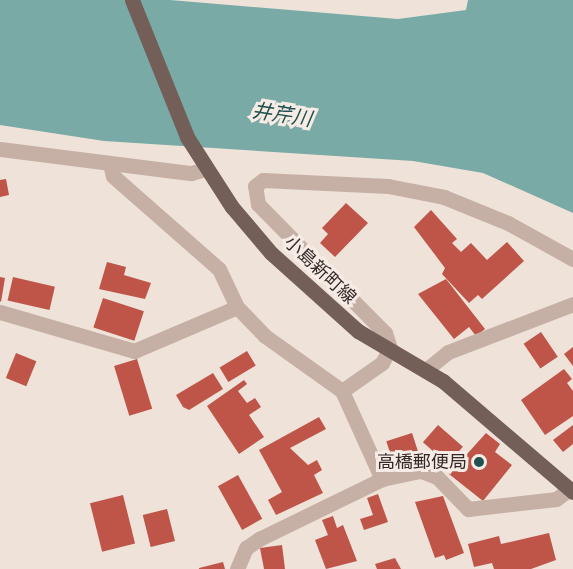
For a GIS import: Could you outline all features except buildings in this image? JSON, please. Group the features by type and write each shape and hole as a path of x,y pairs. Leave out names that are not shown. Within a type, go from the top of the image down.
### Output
{"main road":[{"name":"小島新町線","path":"132,0 168,96 202,163 271,253 358,331 427,369 571,490"}],"street":[{"path":"0,149 191,173 202,163"},
{"path":"110,164 113,176 219,268 237,308 265,336 342,391 382,479"},
{"path":"342,391 382,363 390,348 366,311 326,278 258,204 255,186 286,178 388,186 444,198 508,223 573,259"},
{"path":"427,369 448,352 573,304"},
{"path":"0,312 134,351 237,308"},
{"path":"237,569 246,548 260,539 382,479 421,471 436,477 468,509 556,499 571,490"}],"water":[{"name":"井芹川","path":"0,0 170,0 398,19 466,10 468,0 573,0 573,213 483,173 413,161 104,141 0,125"}],"place":[{"name":"高橋郵便局","path":"479,462"}]}
